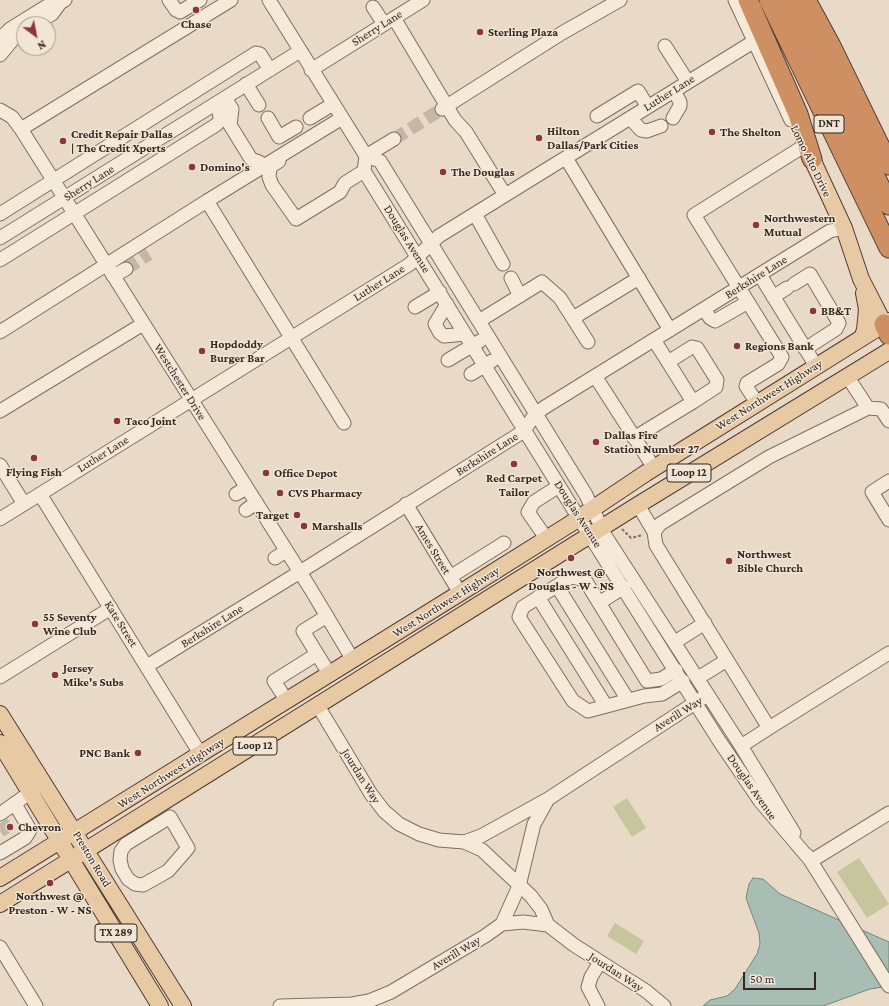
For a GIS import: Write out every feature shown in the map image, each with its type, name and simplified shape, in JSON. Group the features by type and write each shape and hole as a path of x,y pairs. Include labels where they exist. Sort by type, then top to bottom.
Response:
{"highway":[{"path":"748,0 798,114 808,152"},
{"name":"DNT","path":"769,0 889,248"},
{"name":"DNT","path":"789,0 889,205"},
{"path":"806,0 831,46 889,165"}],"main road":[{"name":"Lomo Alto Drive","path":"808,152 844,228 861,279 887,327"},
{"path":"861,279 867,309 865,330 862,338"},
{"name":"West Northwest Highway","path":"1,875 33,858 330,675 816,366 862,338 887,327"},
{"name":"West Northwest Highway","path":"0,904 596,531 889,351"},
{"path":"627,487 638,505"},
{"path":"273,734 283,716 351,673 353,660"},
{"name":"Preston Road","path":"0,714 87,850 183,1006"},
{"name":"Preston Road","path":"0,743 160,1006"}],"street":[{"path":"170,0 176,10 180,12 200,0"},
{"path":"21,129 231,0"},
{"name":"Douglas Avenue","path":"269,0 311,70 366,156 380,161 479,321 586,495 586,513"},
{"name":"Sherry Lane","path":"311,70 423,0"},
{"path":"444,108 562,33 620,0"},
{"name":"Lomo Alto Drive","path":"735,0 753,42 808,152"},
{"path":"49,16 63,2"},
{"path":"0,39 10,29 47,6 63,2"},
{"path":"373,7 389,21 444,108 466,132 505,195"},
{"path":"0,55 16,37"},
{"name":"Luther Lane","path":"0,519 290,337 410,264 439,236 753,42"},
{"path":"665,46 688,82"},
{"name":"Sherry Lane","path":"0,238 300,51"},
{"path":"0,214 256,53 260,54 270,70"},
{"path":"218,77 224,98 232,109 230,125 251,159 259,162 290,218 296,219 301,217 340,192 345,183 364,171 366,156 394,139"},
{"path":"246,84 259,105"},
{"path":"607,132 595,113 637,88 648,107"},
{"path":"673,118 680,106 674,91"},
{"path":"0,260 188,143 220,121 224,98"},
{"path":"310,118 333,104"},
{"name":"Westchester Drive","path":"0,110 12,117 21,129 191,399 201,424 230,474 264,528 286,551 300,572 353,660"},
{"path":"268,118 279,137 296,127"},
{"path":"630,118 641,130 647,131 661,126"},
{"path":"0,332 207,201 266,174 343,120"},
{"path":"178,127 188,143"},
{"path":"108,146 119,164"},
{"path":"757,403 746,386 747,383 778,364 782,358 694,215 808,152"},
{"path":"566,158 670,330"},
{"name":"Douglas Avenue","path":"364,171 559,486 586,513 624,587 744,777 773,818 811,861"},
{"path":"207,201 344,423"},
{"path":"475,214 503,264"},
{"name":"Berkshire Lane","path":"147,666 524,431 535,414 595,376 830,231 844,228"},
{"path":"114,276 126,269"},
{"path":"775,299 810,274 839,323 836,329 805,349"},
{"path":"760,275 816,366"},
{"path":"511,278 520,296"},
{"path":"573,318 639,278"},
{"path":"479,321 542,282 560,298 588,342"},
{"path":"415,307 440,292"},
{"path":"704,309 710,318 715,321 748,302"},
{"path":"447,304 435,324 440,333 444,336 465,334"},
{"path":"0,411 144,324"},
{"path":"448,360 488,336"},
{"path":"654,340 693,402"},
{"path":"634,438 716,386 717,380 697,348 692,347 668,362"},
{"path":"471,374 500,356"},
{"path":"595,376 654,468"},
{"path":"847,376 868,408"},
{"path":"654,532 660,524 769,457 868,408 881,409 889,421"},
{"path":"0,465 24,504"},
{"path":"889,481 872,492 889,520"},
{"path":"546,538 528,512 534,502 559,486"},
{"name":"Kate Street","path":"40,494 59,515 98,577 109,599 139,644 147,666 201,755"},
{"name":"Ames Street","path":"406,504 460,593"},
{"path":"638,505 654,532 656,545 769,728"},
{"name":"Douglas Avenue","path":"596,531 675,642 756,769 889,986"},
{"path":"450,577 503,541 514,559"},
{"path":"275,558 286,551"},
{"path":"676,670 661,680 648,681 585,580 571,577 523,606 519,617 573,701 588,711 628,700 662,694 683,681"},
{"path":"557,586 628,700"},
{"path":"599,603 624,587"},
{"path":"538,597 606,706"},
{"path":"0,677 109,599"},
{"path":"327,616 303,631 330,675"},
{"path":"675,642 705,623"},
{"path":"741,746 889,653"},
{"path":"287,701 274,681 317,654"},
{"path":"698,678 727,660"},
{"name":"Averill Way","path":"464,842 481,836 548,798 708,695"},
{"name":"Jourdan Way","path":"318,706 371,794 384,811 399,824 419,834 439,840 464,842 482,850 534,900 548,925 600,962 646,991 664,1006"},
{"path":"744,777 756,769"},
{"path":"1,818 15,804 44,783"},
{"name":"Averill Way","path":"280,1006 352,1004 369,1001 391,992 485,936 502,924 519,886 534,824 548,798"},
{"path":"1,850 17,840 26,838 30,830 15,804"},
{"path":"150,811 153,828"},
{"path":"811,861 889,813"},
{"path":"170,817 188,848 168,871 143,885 135,884 128,879 122,869 120,860 121,851 126,844 170,817"},
{"path":"111,835 126,844"},
{"path":"17,840 33,858"},
{"name":"Jourdan Way","path":"502,924 523,922 548,925"},
{"path":"0,946 36,1006"},
{"path":"598,1006 588,987 591,977 600,962"}],"path":[{"path":"620,526 630,538 654,532"}],"green space":[{"path":"627,798 646,828 632,837 613,807"},
{"path":"859,858 889,904 867,918 837,872"},
{"path":"615,923 644,941 636,954 607,936"}],"shaded area":[{"path":"753,878 763,879 780,894 889,942 889,986 870,989 823,1006 703,1006 710,1000 727,996 735,989 757,954 760,944 759,933 746,898 749,884"}],"tunnel":[{"path":"394,139 442,109"},
{"path":"126,269 149,254"},
{"path":"2,822 12,837"}],"place":[{"name":"Chase","path":"196,10"},
{"name":"Sterling Plaza","path":"480,32"},
{"name":"The Shelton","path":"712,132"},
{"name":"Hilton Dallas/Park Cities","path":"539,138"},
{"name":"Credit Repair Dallas | The Credit Xperts","path":"63,141"},
{"name":"Domino's","path":"192,167"},
{"name":"The Douglas","path":"443,172"},
{"name":"Northwestern Mutual","path":"756,225"},
{"name":"BB&T","path":"813,311"},
{"name":"Regions Bank","path":"737,346"},
{"name":"Hopdoddy Burger Bar","path":"202,351"},
{"name":"Taco Joint","path":"117,421"},
{"name":"Dallas Fire Station Number 27","path":"596,442"},
{"name":"Flying Fish","path":"34,458"},
{"name":"Red Carpet Tailor","path":"514,464"},
{"name":"Office Depot","path":"266,473"},
{"name":"CVS Pharmacy","path":"280,493"},
{"name":"Target","path":"297,515"},
{"name":"Marshalls","path":"304,526"},
{"name":"Northwest @ Douglas - W - NS","path":"571,558"},
{"name":"Northwest Bible Church","path":"729,561"},
{"name":"55 Seventy Wine Club","path":"35,624"},
{"name":"Jersey Mike's Subs","path":"55,675"},
{"name":"PNC Bank","path":"138,753"},
{"name":"Chevron","path":"10,827"},
{"name":"Northwest @ Preston - W - NS","path":"50,883"}]}
